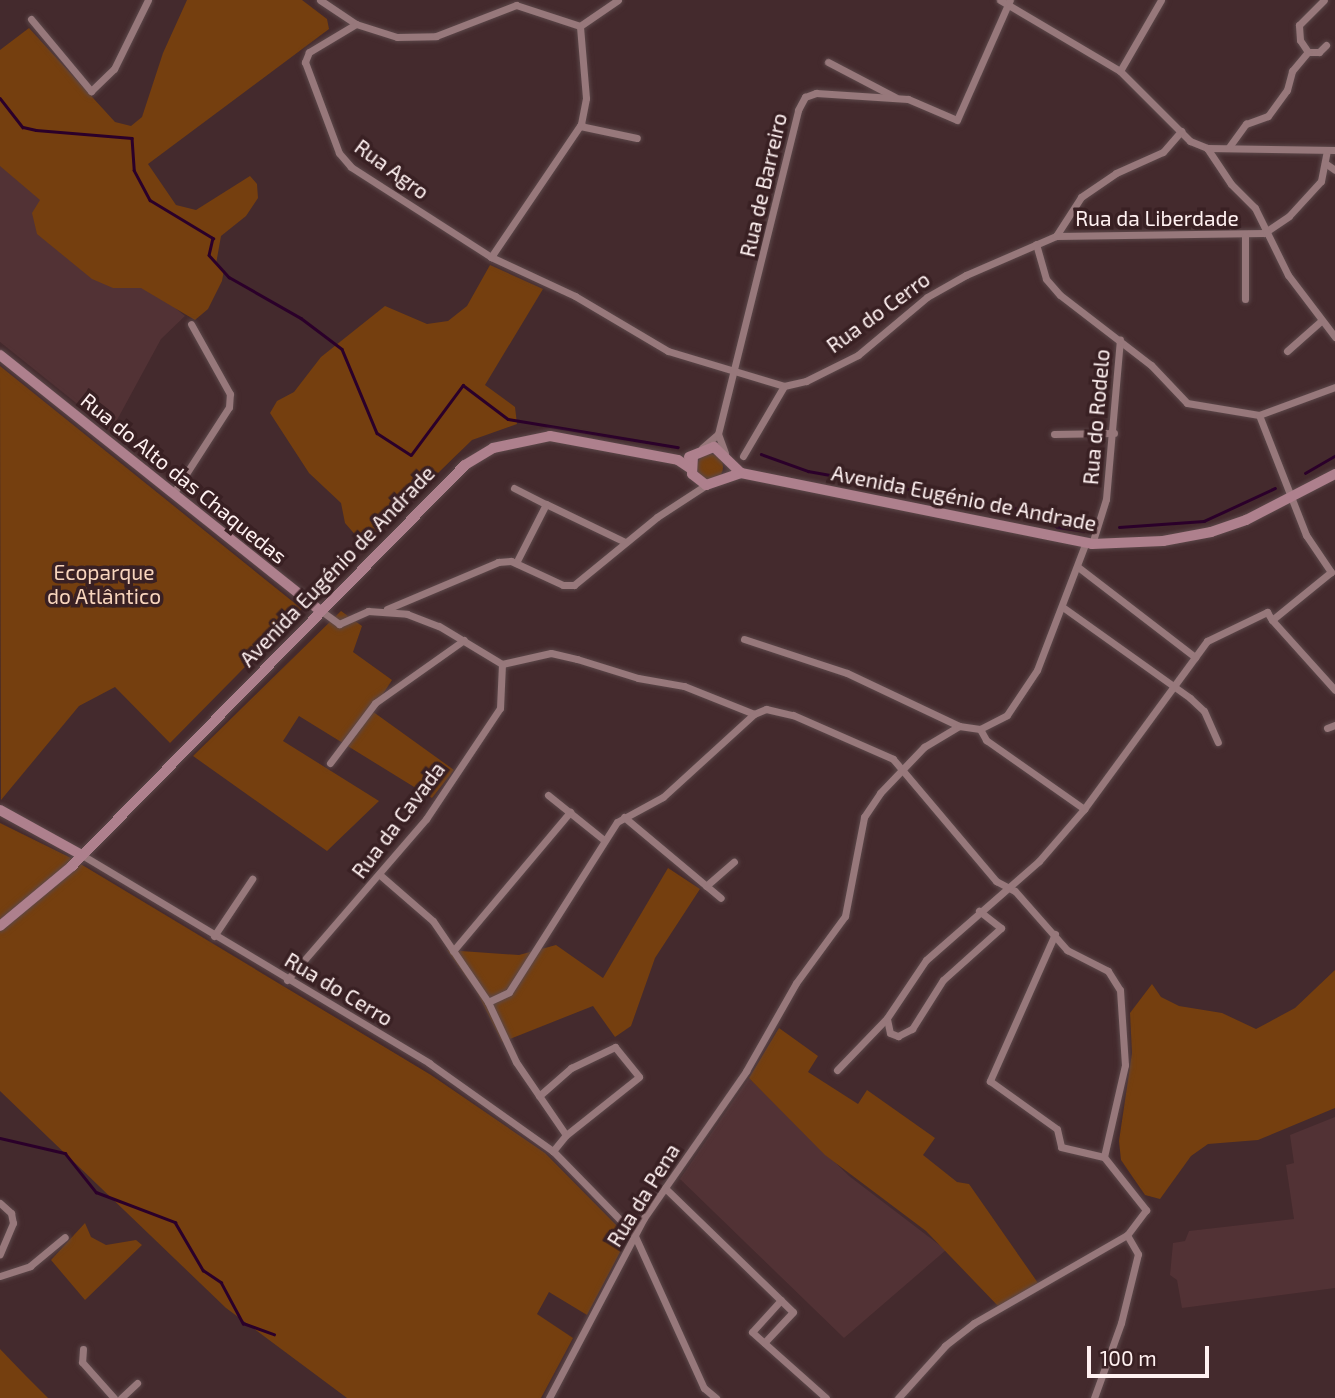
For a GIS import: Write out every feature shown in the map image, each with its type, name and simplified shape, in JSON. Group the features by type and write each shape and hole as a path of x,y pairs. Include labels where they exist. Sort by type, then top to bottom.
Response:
{"main road":[{"name":"Rua do Alto das Chaquedas","path":"0,355 320,610"},
{"name":"Avenida Eugénio de Andrade","path":"0,926 82,855 438,489 492,448 520,439 563,437 678,460 690,468"},
{"path":"702,448 714,447 741,472"},
{"name":"Avenida Eugénio de Andrade","path":"678,460 693,456 702,448"},
{"path":"693,456 690,468 695,479 706,485"},
{"path":"726,456 727,476"},
{"name":"Avenida Eugénio de Andrade","path":"706,485 718,484 727,476 741,472 1089,544 1163,541 1211,531 1293,497 1335,474"},
{"name":"Rua do Cerro","path":"0,810 82,855"}],"street":[{"path":"31,19 91,91 114,69 148,0"},
{"path":"320,0 356,24 397,37 436,36 516,5 580,26"},
{"path":"580,26 618,0"},
{"path":"1120,71 1161,0"},
{"path":"1308,52 1300,40 1299,25 1324,0"},
{"path":"1006,2 1120,71 1181,131 1208,148 1231,184 1255,208 1264,233 1321,321 1335,337"},
{"name":"Rua de Barreiro","path":"718,434 801,104 817,93 897,98 957,120 1006,2"},
{"name":"Rua Agro","path":"356,24 309,52 305,62 338,153 351,167 491,257"},
{"path":"580,26 586,98 580,126 491,257 575,296 668,351 732,373 784,386 743,456"},
{"path":"1308,52 1318,52 1326,45"},
{"path":"1229,147 1246,124 1268,116 1308,52"},
{"path":"828,62 897,98"},
{"path":"580,126 637,138"},
{"path":"1056,236 1081,197 1116,173 1163,152 1181,131"},
{"path":"1208,148 1331,150 1325,163 1335,170"},
{"name":"Rua da Liberdade","path":"1056,236 1245,236 1264,233 1289,216 1321,181 1325,163"},
{"name":"Rua do Cerro","path":"784,386 858,355 927,297 1056,236"},
{"path":"1245,236 1245,299"},
{"name":"Rua do Rodelo","path":"980,729 995,724 1018,700 1064,608 1106,499 1114,433 1121,340 1060,295 1046,279 1036,244"},
{"path":"1287,351 1321,321"},
{"path":"173,494 229,407 230,394 191,324"},
{"path":"1121,340 1187,403 1259,415 1335,387"},
{"path":"1259,415 1306,535 1333,574 1272,620"},
{"path":"1055,434 1114,433"},
{"path":"702,448 718,434 726,456"},
{"path":"692,496 695,479"},
{"path":"387,610 498,562 516,563 563,585 574,585 625,542 706,485"},
{"path":"514,488 625,542"},
{"path":"516,563 546,504"},
{"path":"1078,567 1195,657"},
{"path":"1064,608 1174,685 1204,711 1218,742"},
{"name":"Rua do Alto das Chaquedas","path":"320,610 339,624 368,611 387,610"},
{"path":"387,610 439,626 502,664 551,653 638,678 684,686 754,714"},
{"path":"837,1070 887,1018 926,960 1039,861 1084,809 1195,657 1221,631 1268,612 1272,620 1335,690"},
{"path":"744,639 847,673 959,726 980,729 986,740 1084,809"},
{"path":"330,763 375,703 464,640"},
{"name":"Rua da Cavada","path":"286,981 426,819 499,708 502,664"},
{"path":"488,1002 509,992 604,840 624,817 663,797 754,714 766,709 793,715 893,760 984,869 1008,887 1055,934 1067,950 1108,971 1120,990 1125,1011 1122,1095 1104,1157"},
{"path":"903,769 924,747 959,726"},
{"name":"Rua da Pena","path":"549,1398 634,1234 778,1017 796,983 845,916 853,895 857,840 864,817 903,769"},
{"path":"548,795 604,840"},
{"path":"453,951 570,812"},
{"path":"624,817 721,898"},
{"name":"Rua do Cerro","path":"82,855 286,981 429,1063 553,1151 634,1234 704,1388 716,1398"},
{"path":"706,886 734,862"},
{"path":"380,875 433,921 488,1002 516,1062 566,1135"},
{"path":"214,936 252,879"},
{"path":"887,1018 890,1033 898,1036 912,1029 943,980 1001,928 979,911"},
{"path":"898,1398 945,1346 974,1323 1128,1236 1146,1210 1104,1157 1061,1147 1057,1129 990,1081 1055,934"},
{"path":"539,1096 571,1068 615,1047 639,1077 566,1135 553,1151"},
{"path":"664,1188 793,1312 764,1343"},
{"path":"0,1203 11,1213 13,1223 0,1254"},
{"path":"1094,1398 1121,1323 1138,1254 1128,1236"},
{"path":"0,1276 30,1266 65,1237"},
{"path":"781,1300 752,1332 826,1398"},
{"path":"83,1349 82,1362 114,1398"},
{"path":"121,1398 137,1383"}],"shaded area":[{"path":"0,164 185,316 161,339 111,431 0,342"},
{"path":"749,1078 849,1176 946,1250 844,1338 680,1179"},
{"path":"1335,1117 1335,1288 1182,1308 1177,1280 1170,1275 1173,1243 1185,1241 1189,1231 1294,1219 1286,1165 1294,1163 1290,1135"}],"green space":[{"path":"187,0 302,0 327,19 329,29 148,164 176,205 196,210 250,176 257,184 258,198 246,216 221,236 216,264 224,270 222,281 208,309 195,320 141,288 113,288 92,279 37,234 32,213 40,200 0,166 0,50 29,28 115,122 131,126 142,117 163,53"},
{"path":"490,265 543,289 485,385 515,407 517,424 472,440 368,541 358,538 345,523 341,503 309,473 270,413 277,401 294,392 321,357 385,306 427,324 448,321 467,306"},
{"name":"Ecoparque do Atlântico","path":"0,366 302,609 170,743 115,687 79,706 1,800"},
{"path":"710,454 719,458 723,467 719,476 710,480 701,476 697,467 701,458"},
{"path":"341,611 362,626 353,652 392,680 372,711 454,770 432,798 299,716 283,741 379,801 327,851 193,756"},
{"path":"0,823 69,857 431,1075 545,1153 628,1237 587,1315 549,1292 537,1314 573,1338 541,1398 347,1398 226,1308 0,1091"},
{"path":"668,868 700,889 655,958 631,1026 615,1037 593,1006 502,1042 477,992 447,950 519,955 556,945 603,978"},
{"path":"1335,970 1335,1108 1258,1140 1208,1144 1191,1156 1160,1199 1145,1195 1121,1160 1119,1141 1132,1053 1130,1013 1152,984 1161,997 1179,1006 1222,1013 1256,1029 1295,1008"},
{"path":"779,1028 818,1056 808,1072 858,1104 867,1090 935,1138 923,1155 957,1182 969,1184 1038,1283 998,1306 926,1231 825,1155 749,1078"},
{"path":"85,1223 91,1237 106,1245 136,1240 142,1245 85,1300 51,1260"},
{"path":"0,1349 26,1376 48,1398 0,1398"}],"waterway":[{"path":"0,98 23,127 132,138 134,170 150,200 213,238 209,255 229,277 301,318 342,349 377,433 411,455 463,385 508,419 678,447"},
{"path":"761,454 808,471 1035,512 1057,527 1084,531"},
{"path":"1305,473 1335,456"},
{"path":"1119,527 1204,521 1275,488"},
{"path":"0,1138 65,1153 96,1192 175,1222 203,1270 221,1282 243,1323 274,1334"}]}
